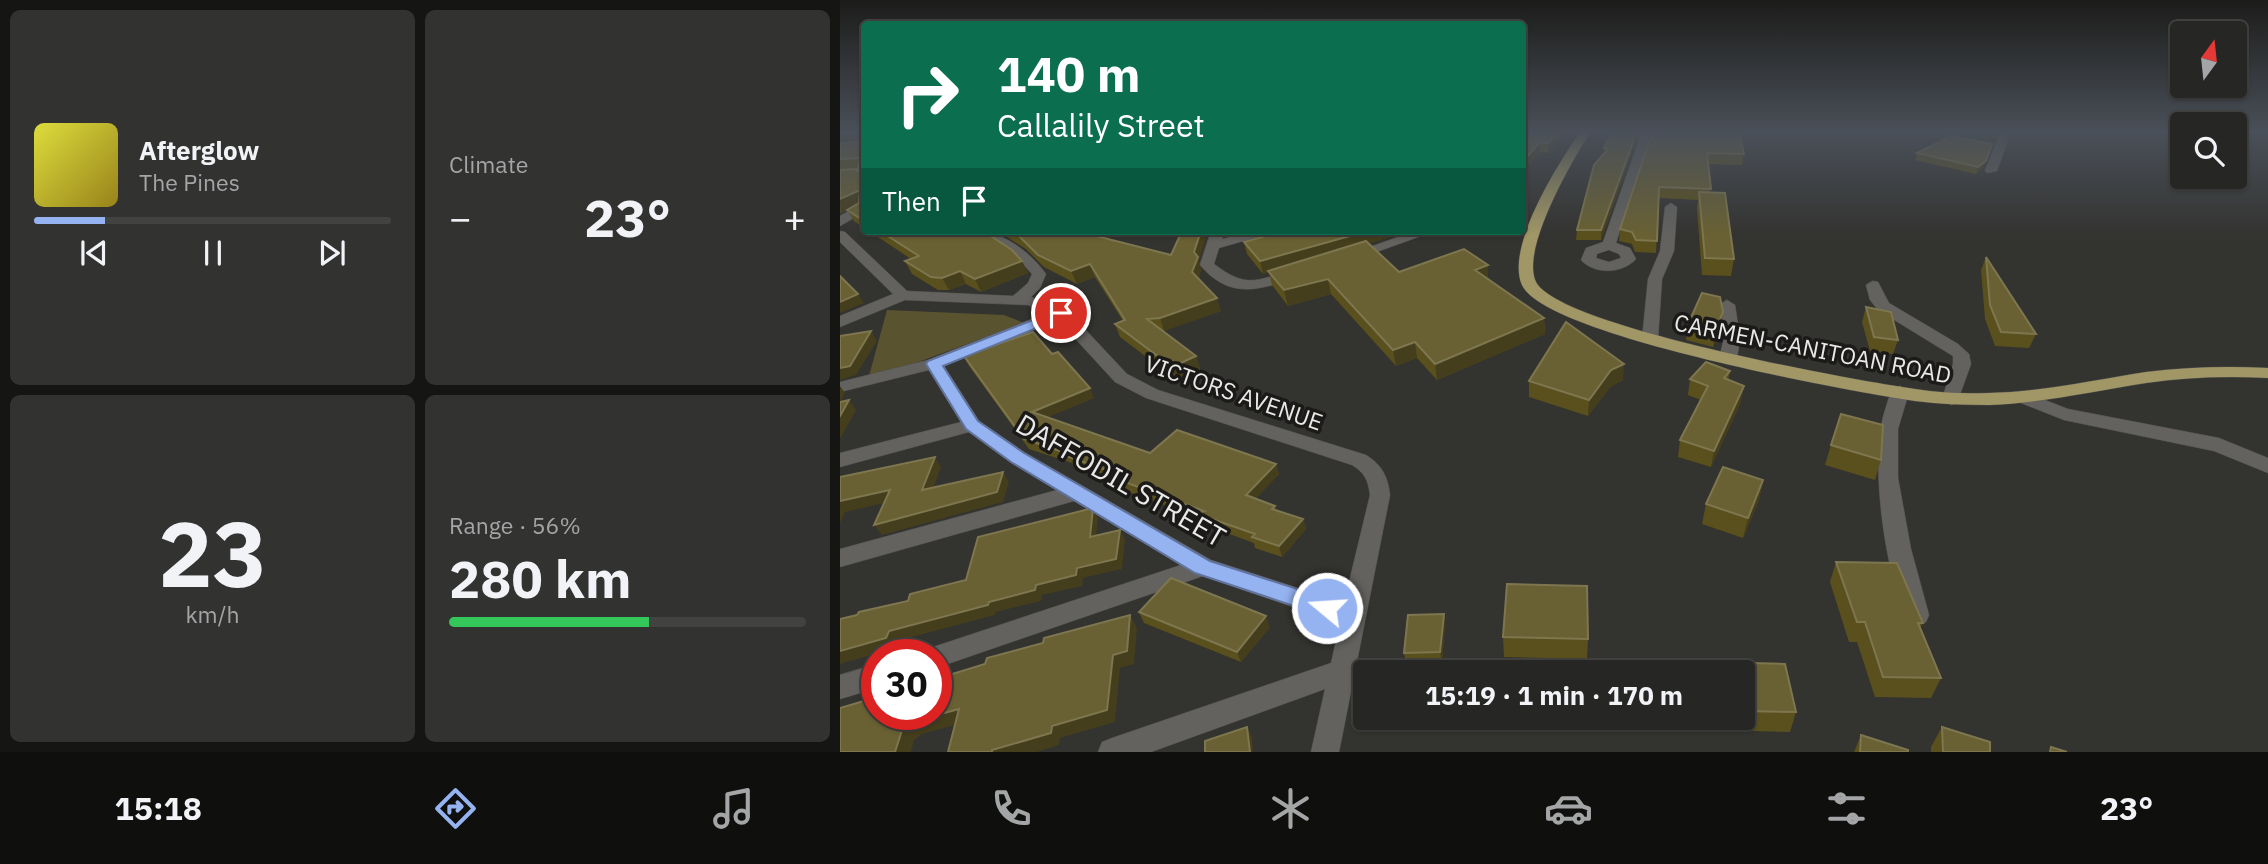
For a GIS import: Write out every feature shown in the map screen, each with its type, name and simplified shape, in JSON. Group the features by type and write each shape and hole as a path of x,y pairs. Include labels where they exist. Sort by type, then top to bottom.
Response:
{"main road":[{"name":"CARMEN-CANITOAN ROAD","path":"1564,166 1525,257 1529,285 1563,309 1650,339 1728,359 1900,392 1951,399 2022,397 2158,374 2229,370 2268,373"}],"street":[{"path":"1609,244 1634,166"},
{"path":"1991,171 1993,166"},
{"path":"1650,339 1654,279 1667,251 1671,207"},
{"path":"840,222 861,209"},
{"path":"988,235 1024,257 1038,274 1035,285 1015,302"},
{"path":"1240,235 1216,238 1208,265 1230,285 1242,288 1310,269"},
{"path":"1335,261 1416,235"},
{"path":"840,236 903,295 840,322"},
{"path":"1874,285 1878,301 1889,311 1947,341 1961,354 1962,364 1951,399"},
{"name":"VICTORS AVENUE","path":"903,295 1040,303 1061,313 1121,378 1152,394 1359,460 1371,467 1378,477 1380,495 1351,616 1344,670 1325,752"},
{"path":"1727,305 1732,338 1728,359"},
{"path":"840,387 934,364 1061,313"},
{"name":"DAFFODIL STREET","path":"934,364 972,425 1017,457 1203,567 1351,616"},
{"path":"1900,392 1888,433 1890,474 1903,565 1920,625"},
{"path":"2022,397 2064,414 2218,445 2268,466"},
{"path":"840,460 972,425"},
{"path":"840,558 1078,492"},
{"path":"952,652 1203,567"},
{"path":"1112,752 1344,670"},
{"path":"840,687 861,681"}],"shaded area":[{"path":"887,310 1004,315 1024,323 910,365 869,376"}],"building":[{"path":"861,166 857,171 861,171 861,219 847,210 859,203 860,190 840,199 840,170 858,169"},
{"path":"1594,166 1624,166 1601,230 1577,230"},
{"path":"1641,166 1708,166 1711,189 1659,187 1657,241 1636,240 1632,232 1620,229"},
{"path":"1699,192 1725,193 1734,259 1705,258"},
{"path":"886,235 989,235 1012,250 1022,261 975,279 960,271 942,278 931,277 905,261 919,256"},
{"path":"1017,235 1104,235 1100,237 1171,255 1180,235 1200,235 1194,252 1198,257 1192,272 1217,298 1160,318 1147,319 1196,356 1172,367 1115,324 1125,320 1090,264 1071,271 1038,255"},
{"path":"1269,235 1354,235 1260,261 1244,242"},
{"path":"1366,241 1399,272 1464,249 1488,265 1475,270 1544,318 1435,364 1415,342 1393,350 1328,279 1284,290 1268,271"},
{"path":"1986,257 2036,334 2001,332 1990,305"},
{"path":"840,276 858,294 840,302"},
{"path":"1702,293 1720,297 1723,312 1716,329 1689,322"},
{"path":"1866,307 1891,312 1898,340 1874,337"},
{"path":"1566,322 1624,364 1611,370 1589,400 1529,381"},
{"path":"871,331 850,366 840,368 840,336"},
{"path":"1033,332 1052,354 1058,352 1090,388 1032,412 1150,453 1177,430 1276,464 1246,495 1275,506 1272,509 1303,519 1279,546 1252,537 1255,534 1195,513 1204,511 1119,480 1124,476 1024,439 964,356"},
{"path":"1706,362 1730,371 1724,378 1744,386 1714,451 1680,440 1708,386 1690,379"},
{"path":"849,400 840,416 840,402"},
{"path":"1841,414 1883,425 1881,460 1831,445"},
{"path":"935,457 922,490 1003,472 997,492 874,525 890,490 840,501 840,477"},
{"path":"1723,467 1763,480 1748,518 1706,504"},
{"path":"1093,508 1090,537 1120,530 1116,559 1077,568 1076,575 1036,585 1035,590 989,602 988,605 889,631 886,638 861,639 861,645 840,651 840,619 908,601 910,594 966,580 978,537"},
{"path":"1836,562 1897,563 1923,623 1918,623 1941,678 1883,677 1865,622 1857,622"},
{"path":"1171,578 1266,616 1237,652 1139,612"},
{"path":"1507,584 1587,586 1588,639 1503,637"},
{"path":"1444,614 1440,652 1404,653 1408,615"},
{"path":"1130,615 1127,651 1113,655 1107,710 1052,726 1051,733 992,752 948,752 959,709 952,711 952,674 985,664 987,658 1043,643 1044,638"},
{"path":"1755,663 1785,664 1796,712 1755,711"},
{"path":"861,702 861,730 902,730 895,752 840,752 840,708"},
{"path":"1247,727 1250,752 1205,752 1205,741"},
{"path":"1942,727 1990,742 1990,752 1943,752"},
{"path":"1861,735 1908,750 1908,752 1860,752"},
{"path":"2051,747 2067,752 2050,752"}],"route":[{"path":"1061,313 934,364 972,425 1017,457 1203,567 1327,608"}]}
